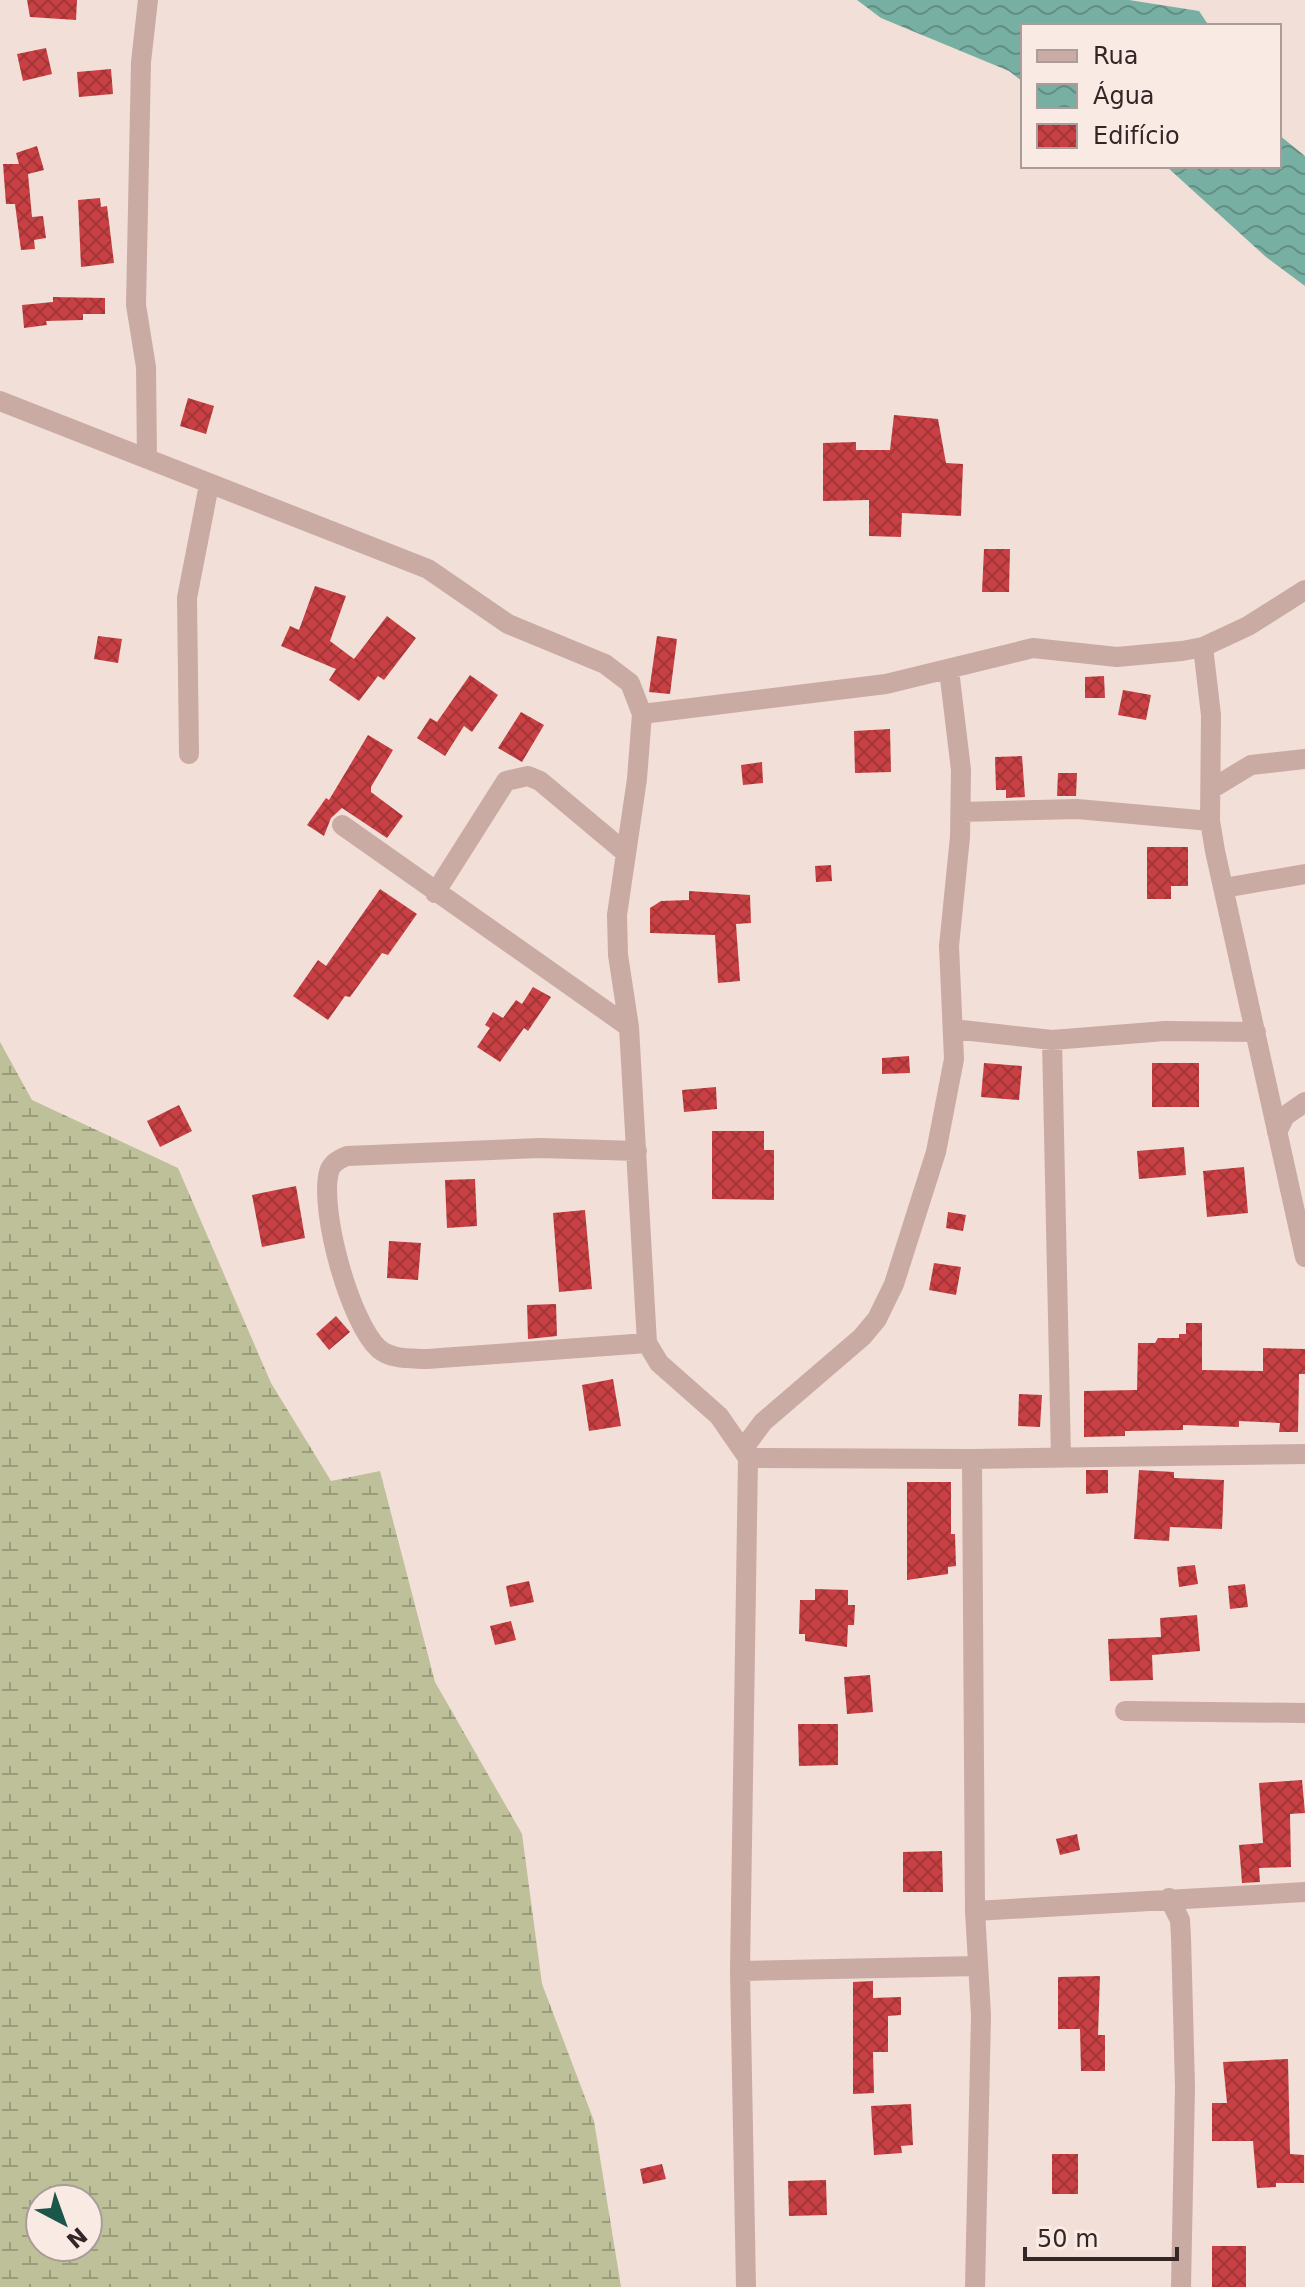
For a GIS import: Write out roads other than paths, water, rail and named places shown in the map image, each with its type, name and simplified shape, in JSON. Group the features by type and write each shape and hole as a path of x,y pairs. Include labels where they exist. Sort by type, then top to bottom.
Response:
{"street":[{"path":"147,459 146,367 136,305 141,62 148,0"},
{"path":"0,401 428,569 508,624 621,673 635,692 642,714 617,915 618,955 629,1027 647,1343 659,1363 719,1416 745,1453"},
{"path":"189,754 187,598 209,485"},
{"path":"642,714 886,684 1033,648 1117,657 1151,656 1203,647 1248,626 1305,590"},
{"path":"1203,647 1211,715 1213,788 1210,821 1305,1257"},
{"path":"746,2287 740,1971 745,1453 763,1422 862,1337 877,1319 894,1284 936,1152 954,1059 949,946 961,812 961,770 949,670"},
{"path":"1213,788 1251,765 1305,759"},
{"path":"435,893 506,781 517,777 540,781 626,853"},
{"path":"961,812 1077,809 1210,821"},
{"path":"342,825 629,1027"},
{"path":"1224,888 1305,874"},
{"path":"953,1029 1052,1040 1165,1031 1256,1032"},
{"path":"1052,1040 1061,1457"},
{"path":"1277,1132 1285,1116 1305,1102"},
{"path":"637,1151 540,1148 347,1156 337,1160 329,1171 329,1203 334,1255 352,1301 377,1348 392,1356 427,1359 647,1343"},
{"path":"745,1453 972,1459 1305,1454"},
{"path":"972,1459 975,1911 981,2015 975,2287"},
{"path":"1125,1711 1305,1713"},
{"path":"975,1911 1305,1892"},
{"path":"1169,1898 1180,1920 1181,1937 1185,2087 1181,2287"},
{"path":"740,1971 978,1966"}],"water":[{"path":"857,0 1129,0 1199,11 1208,24 1021,24 1021,80 1009,71 881,18"},
{"path":"1281,137 1305,156 1305,286 1266,257 1168,168 1281,168"}]}
